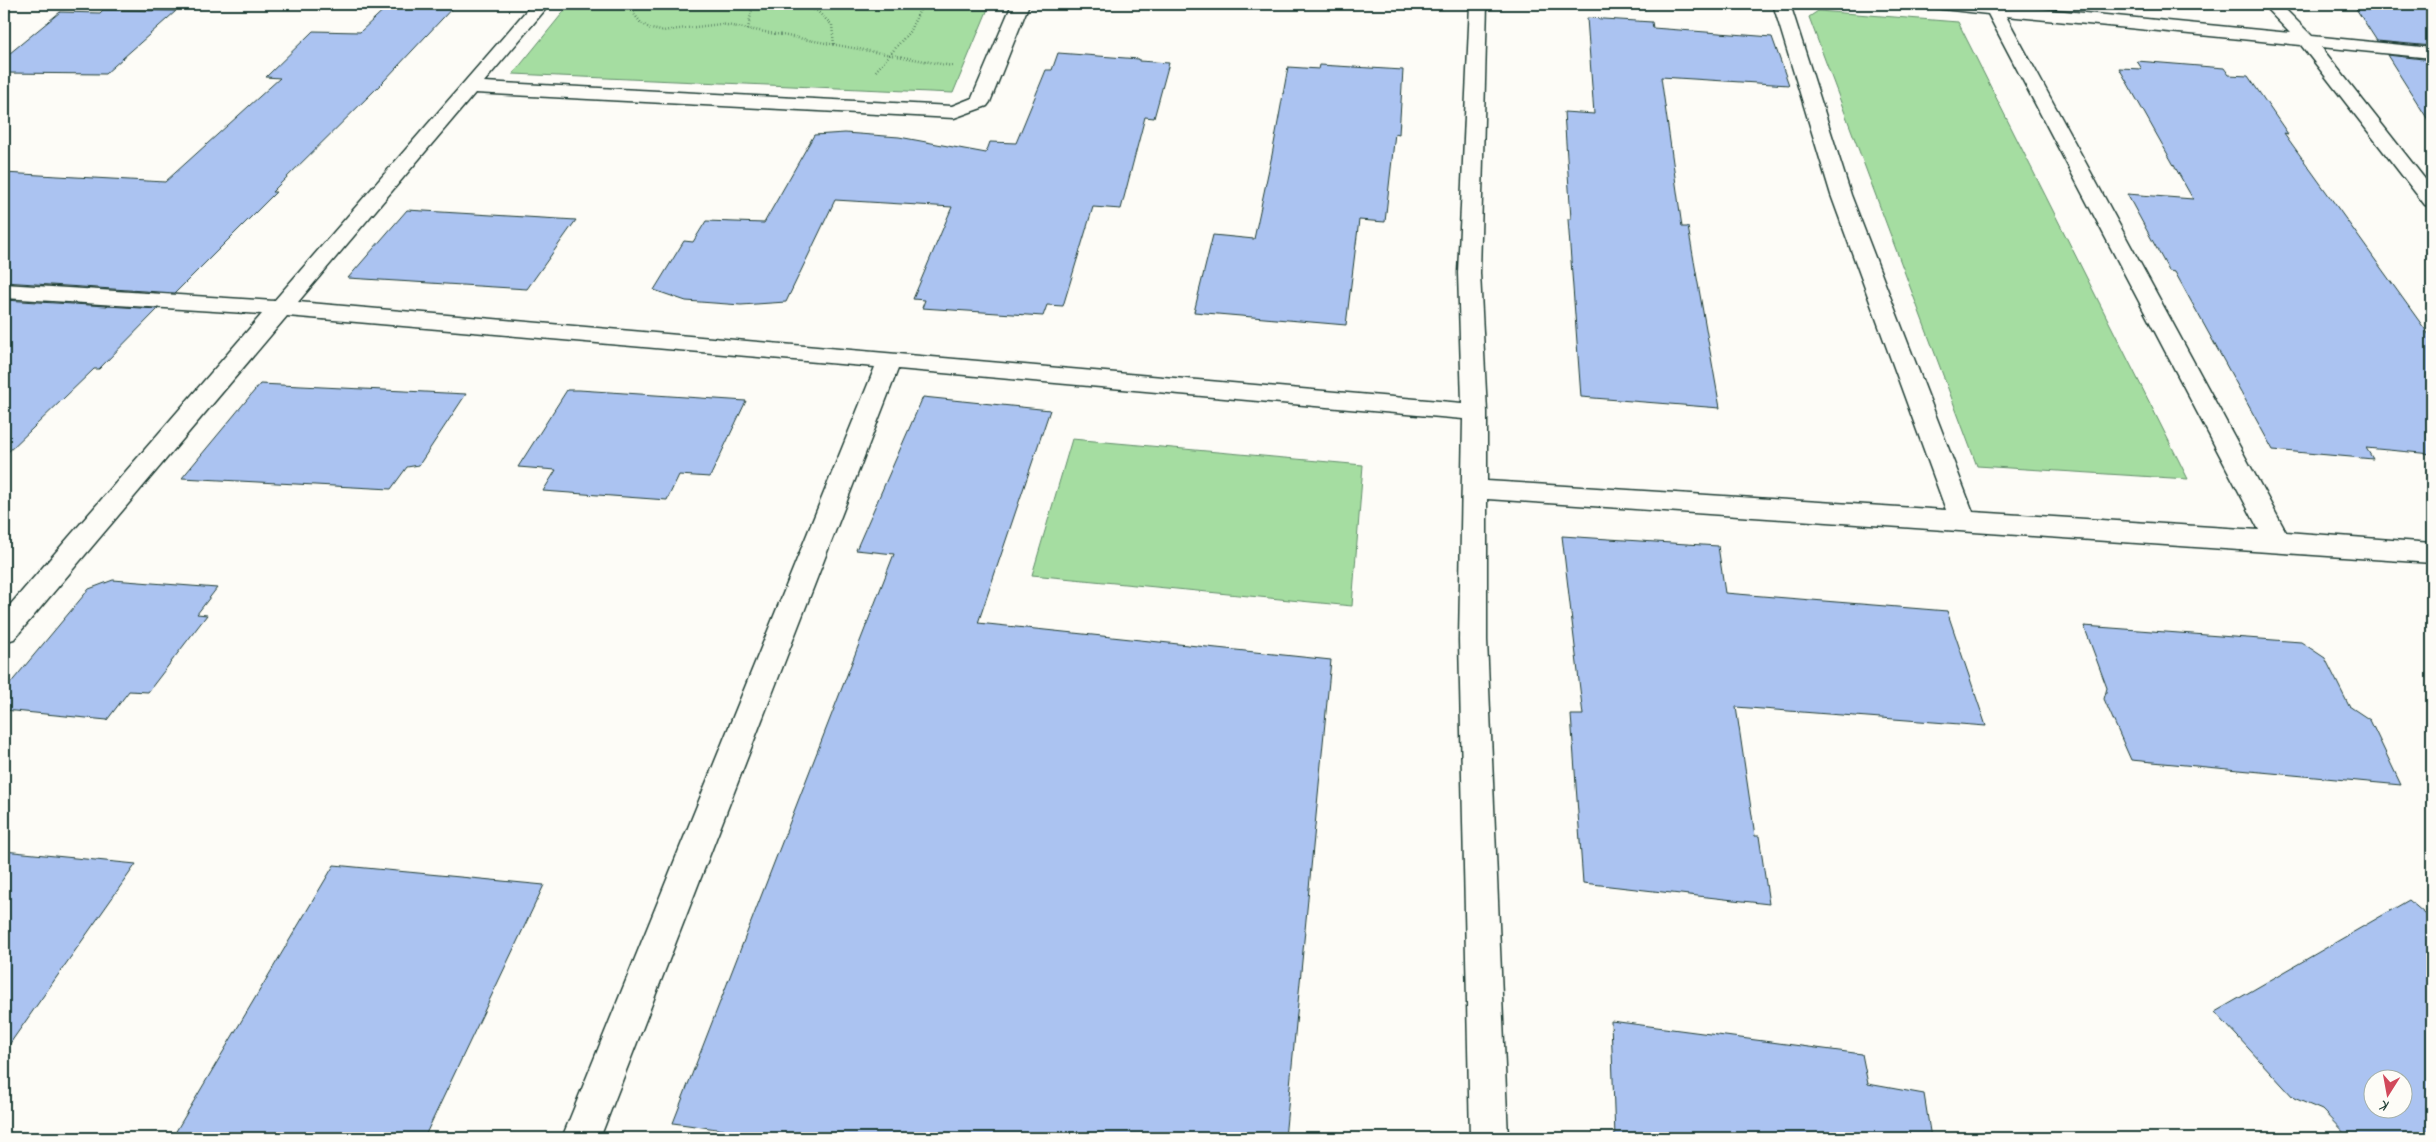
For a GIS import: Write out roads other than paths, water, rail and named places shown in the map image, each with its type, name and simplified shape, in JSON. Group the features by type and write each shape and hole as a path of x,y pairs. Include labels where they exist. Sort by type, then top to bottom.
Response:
{"street":[{"path":"4,631 541,4"},
{"path":"469,87 954,112 980,102 1020,4"},
{"path":"1479,4 1469,273 1475,412 1473,640 1489,1138"},
{"path":"1782,4 1841,195 1963,520"},
{"path":"1942,4 2432,53"},
{"path":"2271,4 2305,39 2432,201"},
{"path":"1994,9 2278,541"},
{"path":"4,291 280,308 1475,412"},
{"path":"581,1138 889,361"},
{"path":"1474,489 2278,541 2432,553"}]}
